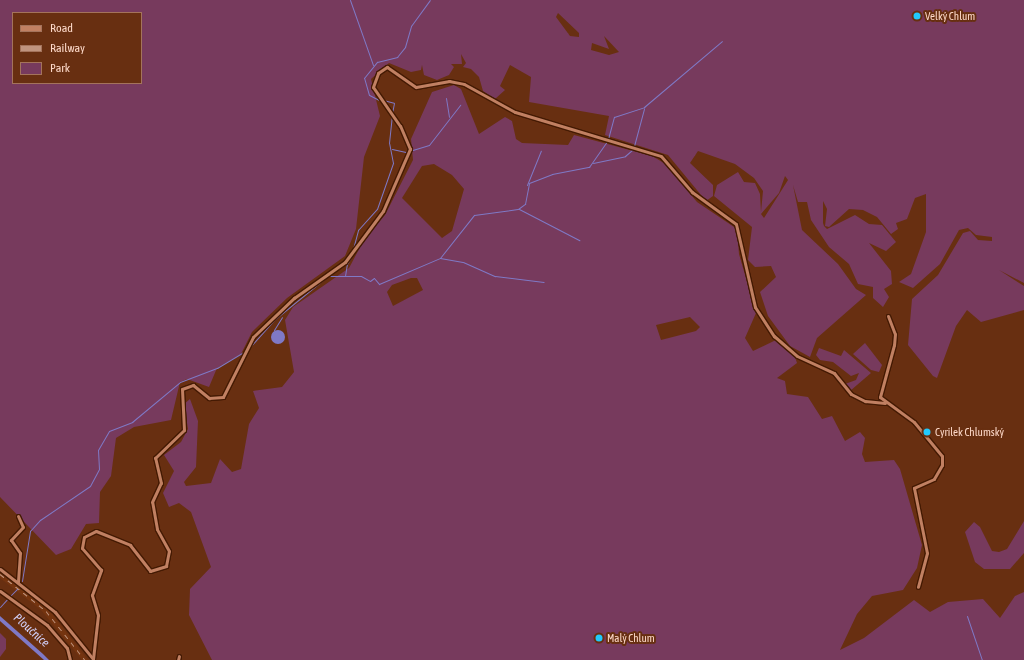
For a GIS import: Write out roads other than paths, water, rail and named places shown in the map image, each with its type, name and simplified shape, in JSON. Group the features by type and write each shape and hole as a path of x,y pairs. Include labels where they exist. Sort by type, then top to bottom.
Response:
{"street":[{"path":"94,659 98,615 92,595 101,570 82,548 84,537 96,531 130,545 150,571 166,566 169,551 157,529 152,502 161,482 155,458 184,430 182,389 193,385 209,398 223,397 253,337 294,298 345,262 383,211 410,149 400,126 373,87 378,73 387,67 416,87 449,81 464,84 516,112 661,156 697,197 736,224 755,307 774,336 797,356 834,373 851,394 876,403 885,403"},
{"path":"876,403 880,397 894,344 894,334 888,316"},
{"path":"880,397 885,403 914,422 942,456 942,465 934,479 914,488 927,553 918,587"},
{"path":"18,516 23,527 10,540 20,553 18,582"},
{"path":"0,569 56,612 94,659"},
{"path":"0,591 47,625 67,648 70,660"}],"waterway":[{"path":"350,0 373,65"},
{"path":"379,100 369,95 364,78 377,62 397,57 405,47 411,26 430,0"},
{"path":"608,139 614,117 644,107 722,41"},
{"path":"446,98 449,117"},
{"path":"383,100 394,103 392,113"},
{"path":"392,149 406,152 429,145 460,105"},
{"path":"634,146 644,108"},
{"path":"353,249 358,230 377,209 393,163 389,143 392,116"},
{"path":"345,276 361,276 370,281 374,278 379,284 440,258 474,215 518,209 525,204 529,183 552,174 589,167 607,141"},
{"path":"593,163 625,156 633,149"},
{"path":"527,185 541,151"},
{"path":"519,209 579,240"},
{"path":"249,348 275,319 328,276 345,276 347,264 353,254"},
{"path":"440,258 463,262 495,276 544,282"},
{"path":"274,330 282,317"},
{"path":"22,581 30,531 40,520 90,486 99,469 98,450 109,431 132,422 180,382 217,368 245,351"},
{"path":"10,596 17,589"},
{"path":"0,607 8,598"},
{"path":"967,616 982,660"}],"railway":[{"path":"0,574 46,611 85,660"}],"place":[{"name":"Velký Chlum","path":"917,16"},
{"name":"Cyrilek Chlumský","path":"927,432"},
{"name":"Malý Chlum","path":"599,638"}],"water label":[{"name":"Ploučnice","path":"31,631"}]}
